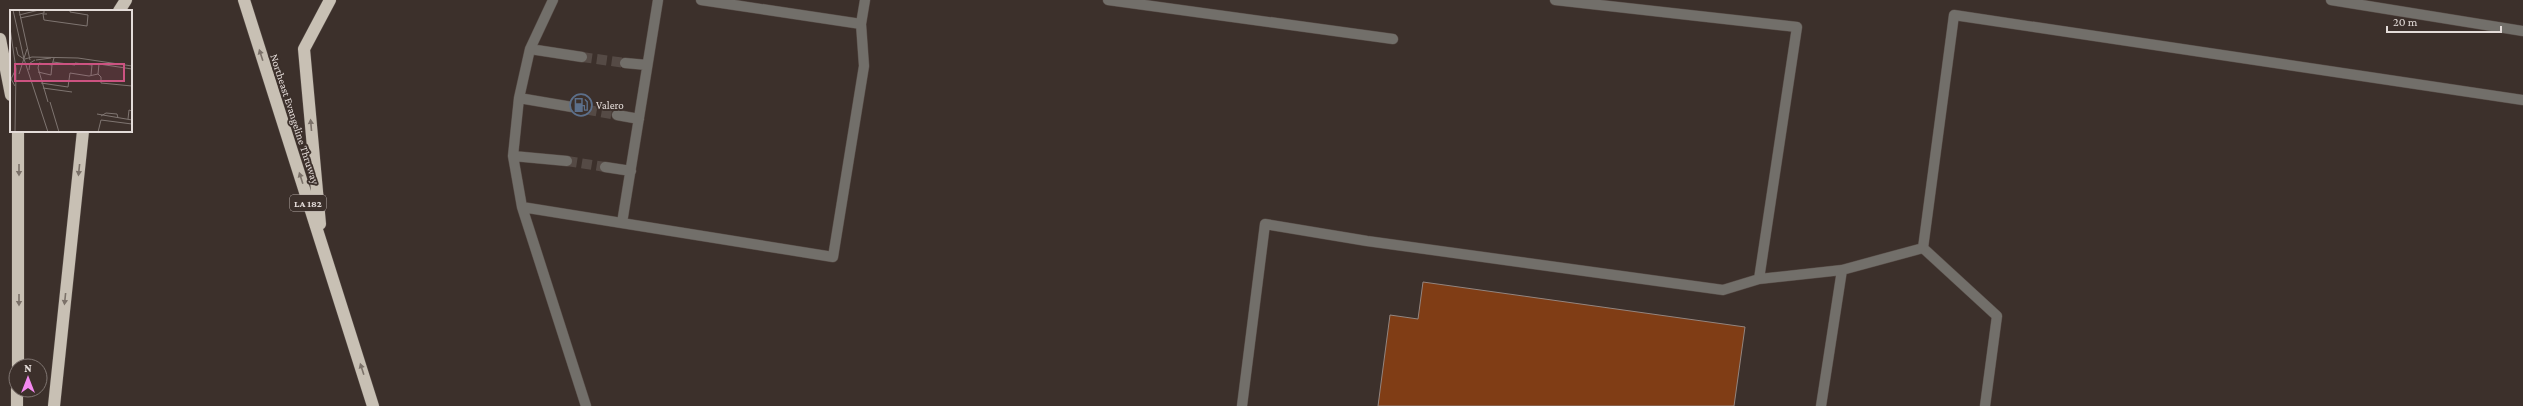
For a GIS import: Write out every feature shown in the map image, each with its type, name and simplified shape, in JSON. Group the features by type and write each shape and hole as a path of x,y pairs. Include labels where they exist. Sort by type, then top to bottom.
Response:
{"highway":[{"path":"120,10 126,0"},
{"name":"Northeast Evangeline Thruway","path":"244,0 374,406"},
{"path":"322,247 304,49 330,0"},
{"path":"0,39 10,90"},
{"path":"18,132 18,358"},
{"path":"54,406 82,132"}],"street":[{"path":"553,0 530,49 519,98 513,156 522,207 586,406"},
{"path":"622,223 658,0"},
{"path":"701,0 861,24"},
{"path":"522,207 833,257 864,66 861,24 865,0"},
{"path":"1108,0 1393,39"},
{"path":"1555,0 1797,27 1759,279"},
{"path":"2331,0 2523,31"},
{"path":"1923,248 1954,15 2523,100"},
{"path":"530,49 582,57"},
{"path":"625,63 647,65"},
{"path":"519,98 572,108"},
{"path":"617,115 639,120"},
{"path":"513,156 567,161"},
{"path":"605,167 630,171"},
{"path":"1242,406 1265,224 1367,241 1723,290 1759,279 1842,270 1923,248"},
{"path":"1923,248 1997,316 1985,406"},
{"path":"1821,406 1842,270"}],"building":[{"path":"1423,282 1745,327 1734,406 1378,406 1390,315 1418,319"}],"tunnel":[{"path":"582,57 625,63"},
{"path":"572,107 617,115"},
{"path":"567,161 605,167"}],"place":[{"name":"Valero","path":"581,105"}]}
